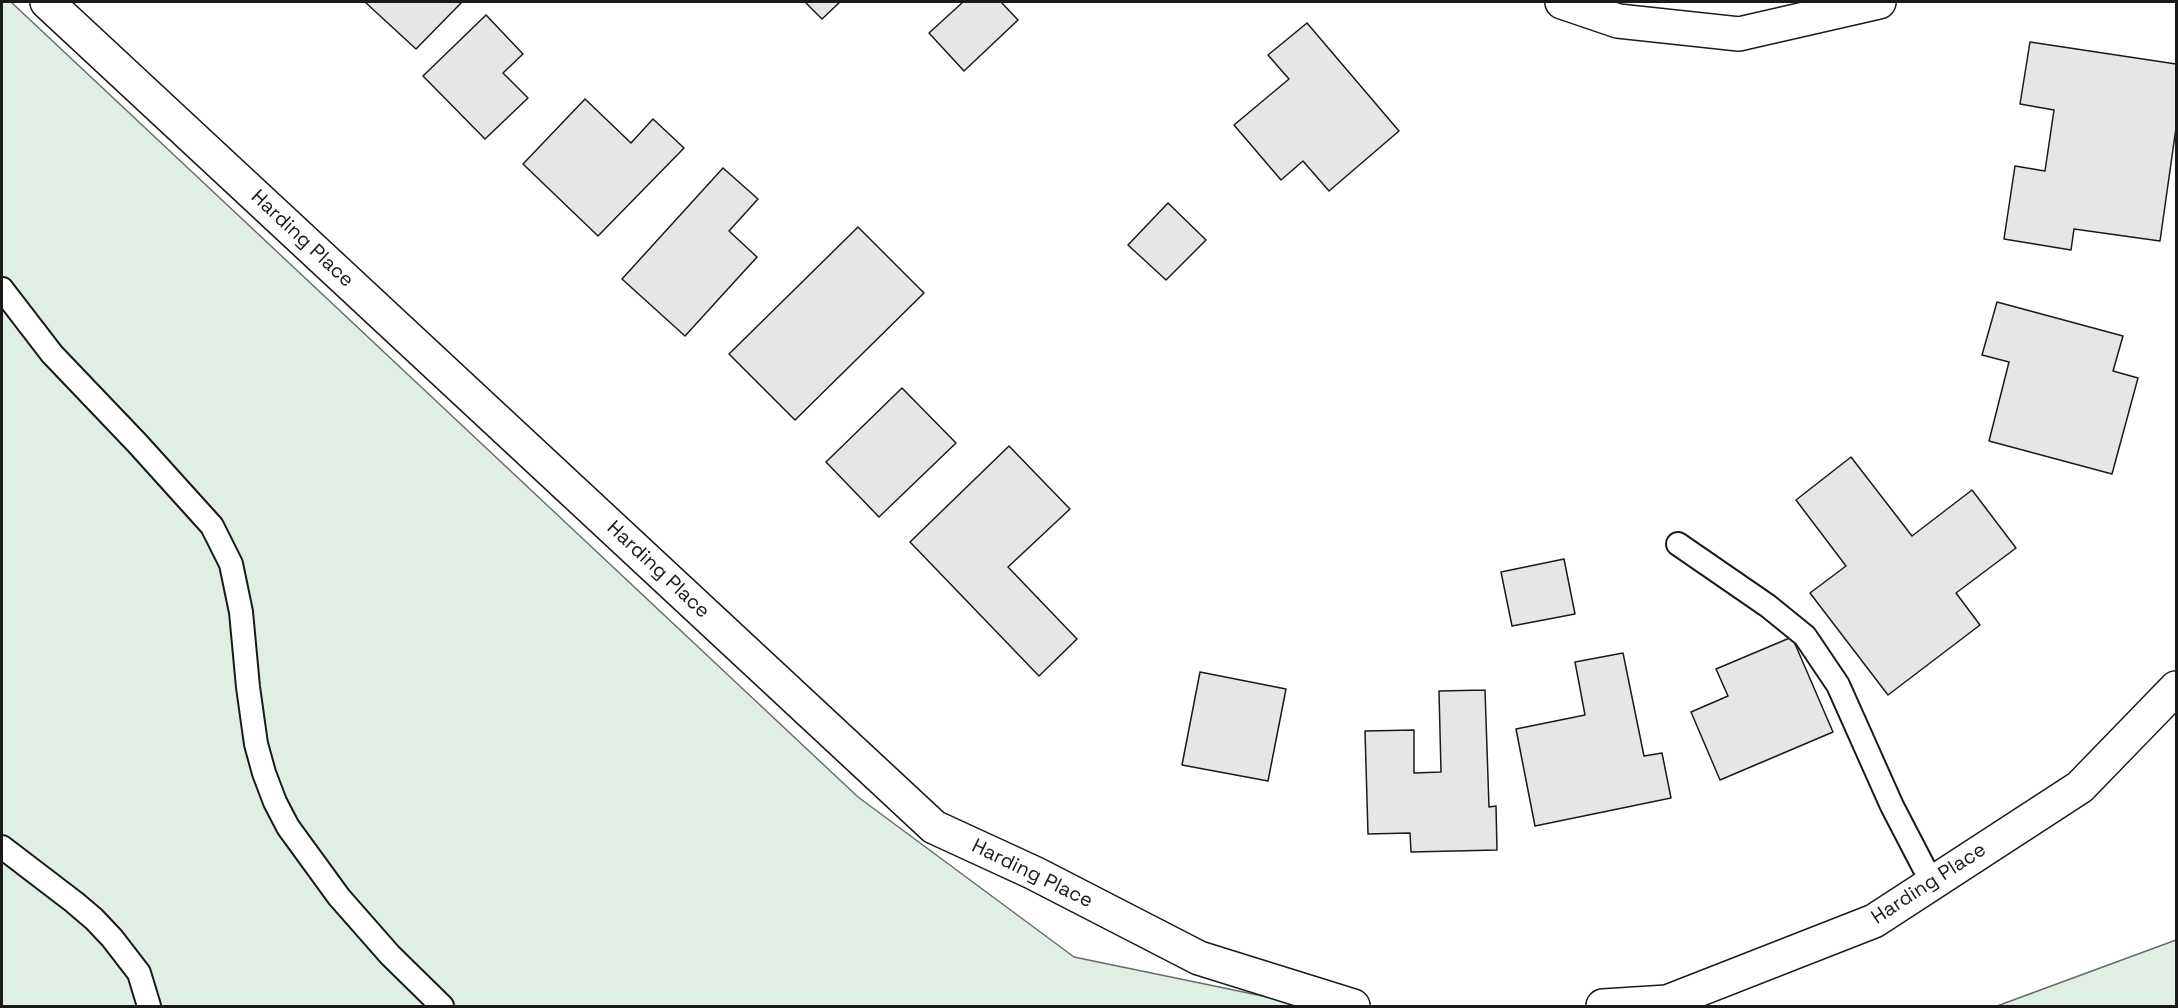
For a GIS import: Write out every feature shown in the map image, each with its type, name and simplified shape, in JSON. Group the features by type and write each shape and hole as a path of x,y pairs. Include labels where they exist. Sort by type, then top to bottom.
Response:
{"main road":[{"name":"Harding Place","path":"47,2 934,827 1034,873 1199,958 1353,1006"},
{"path":"1562,2 1618,21 1739,34 1879,2"},
{"name":"Harding Place","path":"1603,1006 1667,1002 1874,921 2079,787 2176,688"}],"lane":[{"path":"2,289 52,354 212,526 231,564 241,612 256,744 275,802 288,827 339,897 390,955 442,1006"},
{"path":"1678,544 1768,606 1805,636 1838,686 1892,806 1932,884"},
{"path":"2,847 74,902 112,938 139,973 148,1006"}],"green space":[{"path":"2,2 11,2 858,797 1074,957 1311,1006 2,1006"},
{"path":"2176,940 2176,1006 1997,1006"}],"building":[{"path":"365,2 462,2 416,49"},
{"path":"805,2 840,2 822,19"},
{"path":"963,2 1001,2 1018,20 964,71 929,33"},
{"path":"486,15 523,54 503,73 528,98 485,139 423,76"},
{"path":"1307,23 1399,131 1329,191 1303,161 1281,180 1234,125 1289,79 1268,55"},
{"path":"2030,42 2176,64 2176,128 2160,241 2074,229 2071,250 2004,239 2015,166 2045,171 2054,110 2020,104"},
{"path":"585,99 631,143 653,119 684,148 598,236 523,164"},
{"path":"723,168 758,199 729,231 757,257 685,336 622,279"},
{"path":"1168,203 1206,240 1166,280 1128,245"},
{"path":"858,227 924,293 795,420 729,354"},
{"path":"1997,302 2123,336 2113,371 2138,378 2112,474 1989,441 2009,362 1982,355"},
{"path":"902,388 956,443 879,517 826,462"},
{"path":"1009,446 1070,509 1008,567 1077,639 1039,676 910,542"},
{"path":"1851,457 1912,536 1972,490 2016,548 1956,593 1980,625 1888,695 1810,593 1846,566 1796,500"},
{"path":"1564,559 1575,614 1512,626 1501,572"},
{"path":"1792,637 1833,732 1720,780 1691,712 1728,696 1716,669"},
{"path":"1623,653 1644,756 1662,753 1671,798 1535,826 1516,729 1585,715 1575,662"},
{"path":"1200,672 1286,689 1268,781 1182,765"},
{"path":"1485,690 1489,807 1496,806 1497,850 1411,852 1410,833 1368,834 1365,731 1414,730 1414,773 1441,772 1439,691"}]}
